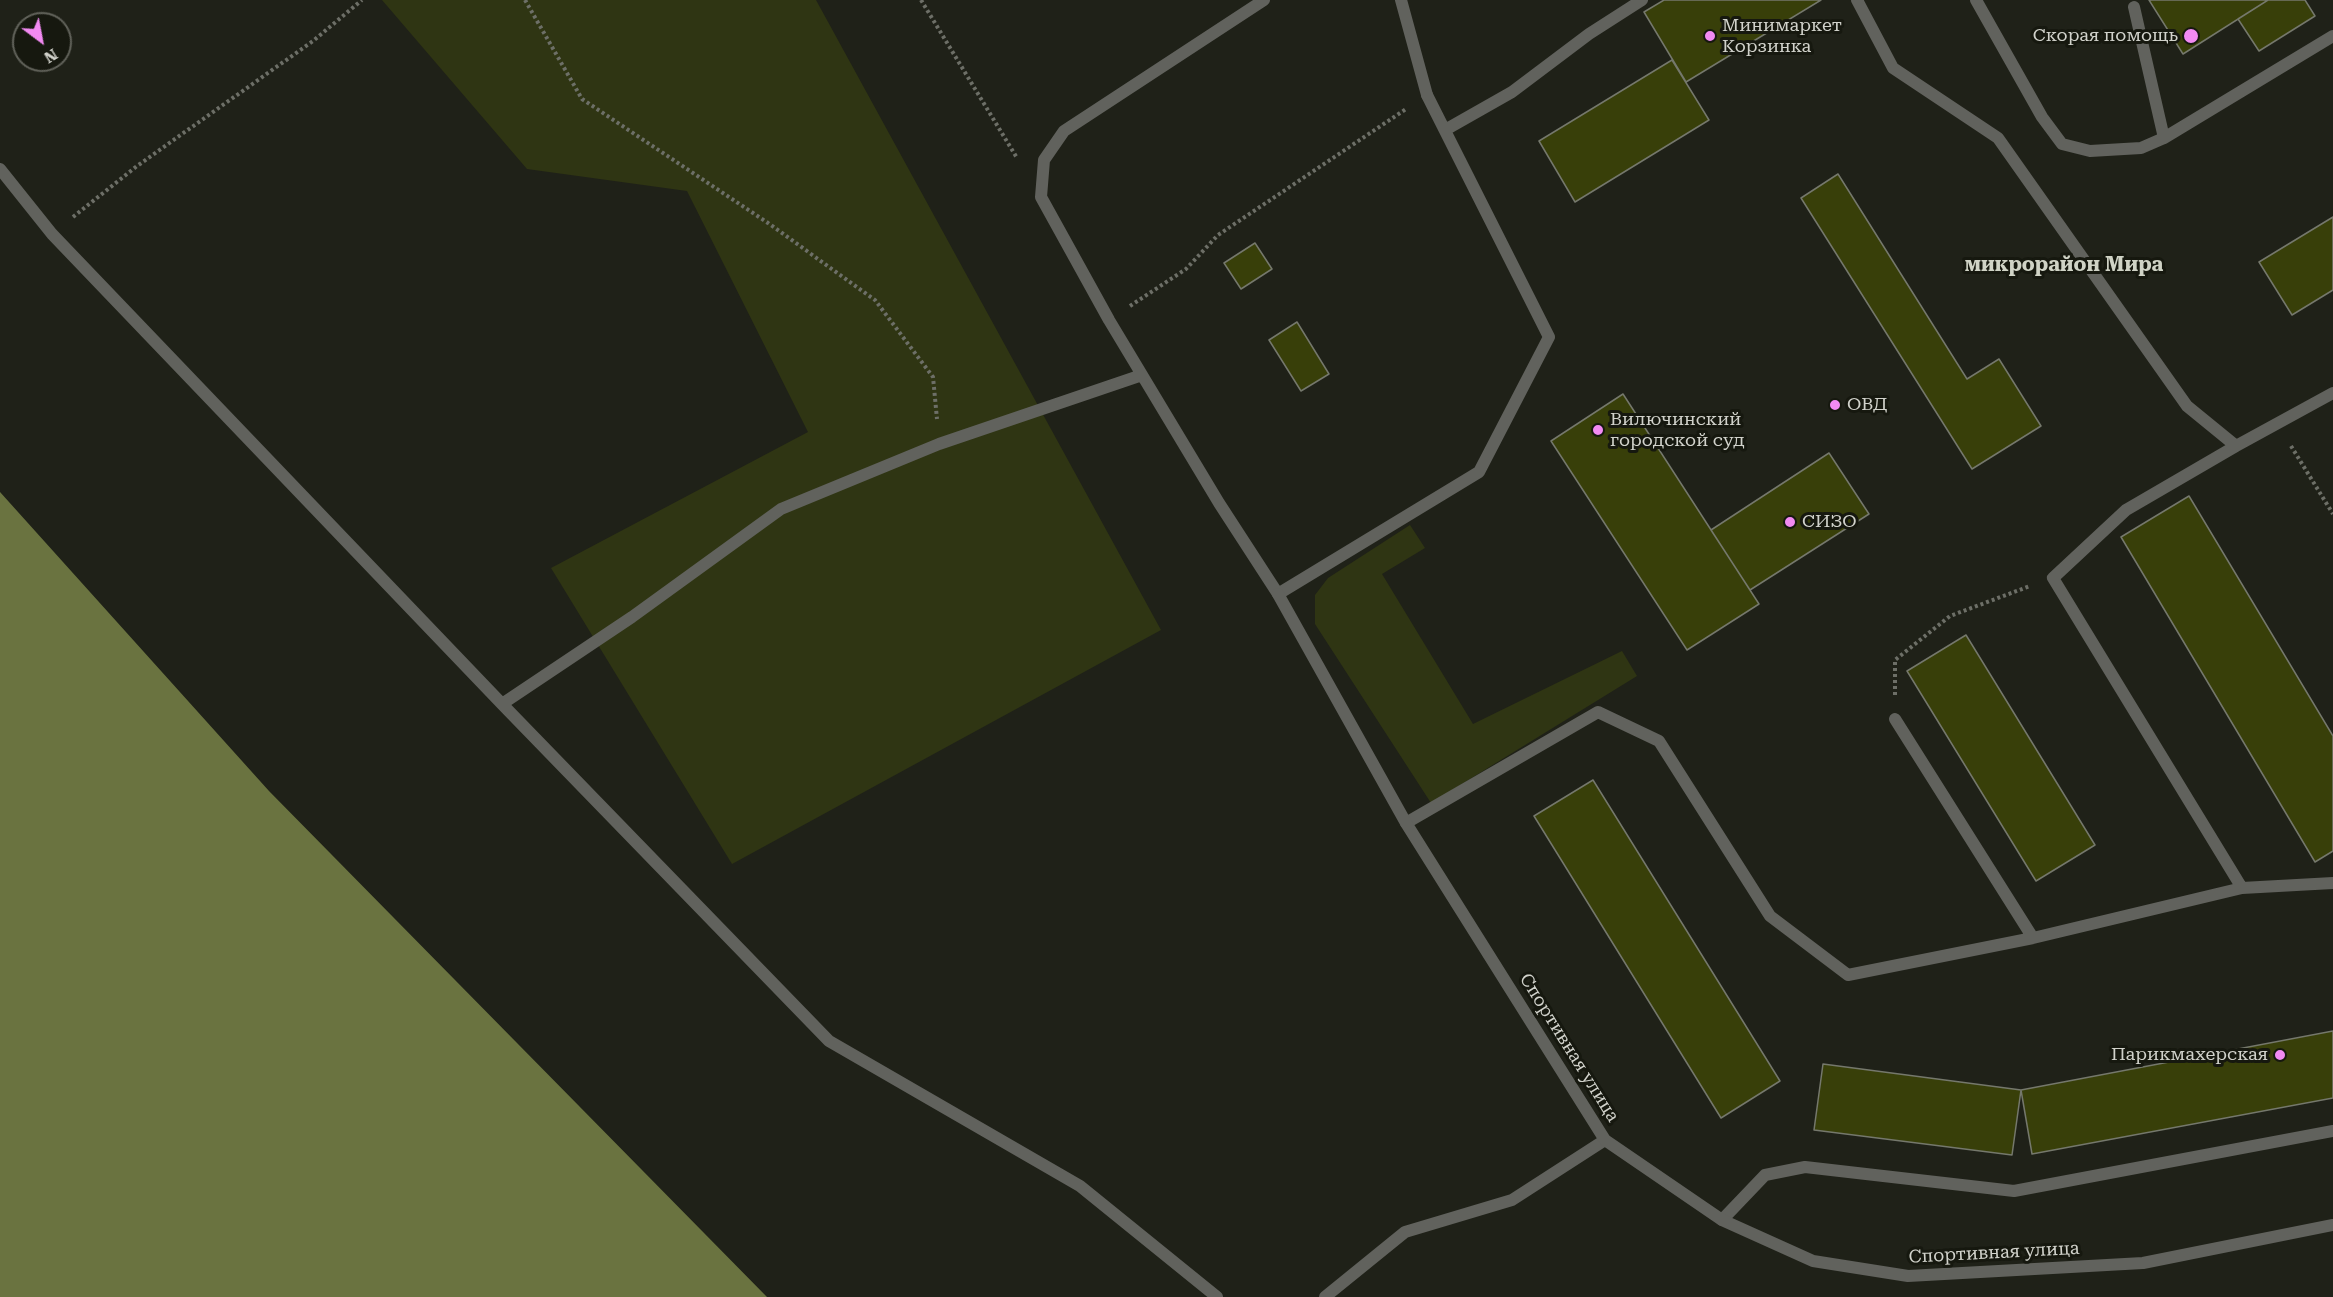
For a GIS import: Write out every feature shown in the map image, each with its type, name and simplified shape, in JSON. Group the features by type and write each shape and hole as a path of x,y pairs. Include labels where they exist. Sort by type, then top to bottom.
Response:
{"street":[{"path":"1041,197 1044,160 1064,131 1264,0"},
{"path":"1278,594 1479,472 1549,337 1426,95 1401,0"},
{"path":"1445,130 1512,92 1589,34 1642,0"},
{"path":"1857,0 1893,68 1998,138 2187,406 2236,446"},
{"path":"1976,0 2042,117 2062,144 2090,151 2140,148 2164,138 2333,36"},
{"path":"2134,7 2164,138"},
{"path":"0,169 52,234 502,705 829,1041 1080,1186 1217,1297"},
{"name":"Спортивная улица","path":"1041,197 1109,320 1219,503 1278,594 1406,823 1605,1140 1722,1220 1813,1261 1908,1276 2143,1263 2333,1225"},
{"path":"502,705 632,617 781,509 939,444 1142,375"},
{"path":"2242,888 2054,578 2126,510 2333,393"},
{"path":"1406,823 1598,712 1659,741 1770,916 1848,975 2033,938 2242,888 2333,883"},
{"path":"1895,719 2033,938"},
{"path":"1722,1220 1765,1175 1805,1167 2014,1191 2333,1131"},
{"path":"1325,1297 1405,1232 1512,1200 1605,1140"}],"path":[{"path":"52,234 137,166 313,41 362,0"},
{"path":"525,0 582,99 768,223 875,300 933,377 939,444"},
{"path":"921,0 1041,197"},
{"path":"1109,320 1186,269 1218,235 1426,95"},
{"path":"2277,424 2333,514"},
{"path":"1895,719 1895,660 1950,616 2054,578"}],"shaded area":[{"path":"382,0 816,0 1161,630 732,864 551,568 808,432 687,191 527,169"},
{"path":"0,492 269,791 767,1297 0,1297"},
{"path":"1410,525 1425,548 1382,574 1473,724 1622,651 1637,676 1431,803 1315,624 1315,595 1328,578"}],"building":[{"name":"Минимаркет Корзинка","path":"1664,0 1821,0 1686,82 1644,12"},
{"name":"Скорая помощь","path":"2149,0 2268,0 2183,54"},
{"path":"2268,0 2305,0 2315,16 2259,51 2238,19"},
{"path":"1672,60 1709,120 1575,202 1539,141"},
{"path":"1838,174 1967,379 1999,359 2041,426 1972,469 1801,198"},
{"path":"2333,217 2333,290 2292,315 2259,262"},
{"path":"1255,243 1272,269 1241,289 1224,263"},
{"path":"1297,322 1329,374 1301,391 1269,340"},
{"path":"1623,394 1759,604 1687,650 1551,441"},
{"name":"СИЗО","path":"1829,453 1869,514 1750,590 1711,530"},
{"path":"2189,496 2333,736 2333,851 2315,862 2121,537"},
{"path":"1966,635 2095,845 2036,881 1907,671"},
{"path":"1593,780 1780,1081 1721,1118 1534,816"},
{"path":"2333,1031 2333,1098 2032,1154 2021,1090"},
{"path":"1823,1064 2021,1090 2012,1155 1814,1130"}],"place":[{"name":"Минимаркет Корзинка","path":"1710,36"},
{"name":"Скорая помощь","path":"2191,36"},
{"name":"ОВД","path":"1835,405"},
{"name":"Вилючинский городской суд","path":"1598,430"},
{"name":"СИЗО","path":"1790,522"},
{"name":"Парикмахерская","path":"2280,1055"}],"district":[{"name":"микрорайон Мира","path":"2064,265"}]}
